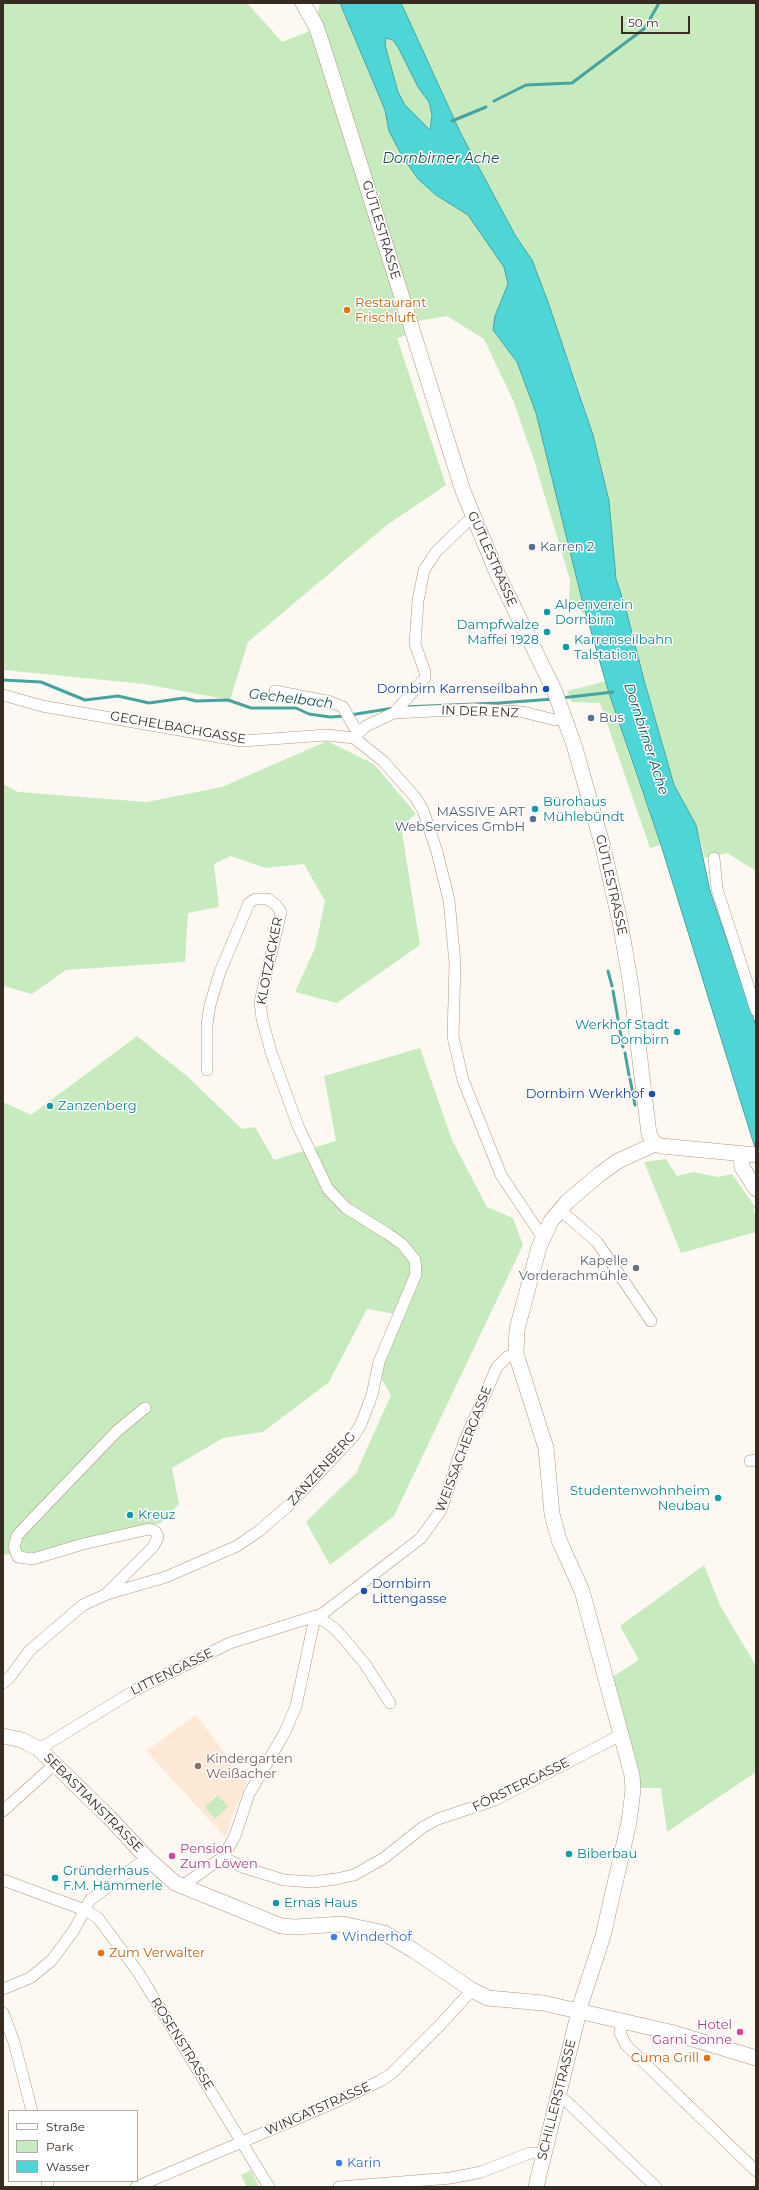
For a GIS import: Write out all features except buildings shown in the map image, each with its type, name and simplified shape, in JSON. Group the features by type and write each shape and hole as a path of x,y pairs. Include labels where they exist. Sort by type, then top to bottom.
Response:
{"street":[{"name":"GÜTLESTRASSE","path":"303,3 316,26 325,53 385,240 447,445 473,516 497,573 560,705 595,817 620,922 631,986 647,1126 655,1144"},
{"name":"IN DER ENZ","path":"357,735 366,726 397,708 421,684 426,672 415,644 421,577 428,562 436,552 473,516"},
{"path":"275,691 331,702 344,707 357,735"},
{"name":"GECHELBACHGASSE","path":"3,695 42,706 242,741 327,734 357,735 383,761 415,797 423,810 437,852 450,908 454,963 453,1037 462,1080 501,1175 539,1232 544,1235"},
{"name":"IN DER ENZ","path":"397,708 473,709 523,712 555,720 560,705"},
{"path":"714,858 717,889 756,1010"},
{"name":"KLOTZACKER","path":"207,1070 207,1025 210,1005 220,972 249,903 255,899 268,899 276,905 281,912 260,1002 262,1019 271,1052 298,1126 328,1189 351,1212 402,1244"},
{"path":"655,1144 669,1148 750,1155 742,1167 756,1189"},
{"name":"SCHILLERSTRASSE","path":"536,2187 578,2013 603,1936 631,1812 633,1790 632,1775 582,1591 559,1540 552,1514 546,1448 516,1354 517,1329 539,1247 544,1235 560,1210 600,1174 618,1161 655,1144"},
{"path":"560,1210 597,1242 651,1321"},
{"name":"ZANZENBERG","path":"3,1683 30,1650 83,1605 107,1594 166,1577 237,1546 260,1531 288,1506 352,1437 361,1424 372,1395 380,1362 416,1274 415,1260 402,1244"},
{"name":"WEISSACHERGASSE","path":"315,1617 322,1614 396,1558 428,1531 441,1510 464,1442 497,1367 507,1357 516,1354"},
{"name":"ZANZENBERG","path":"107,1594 152,1547 158,1537 155,1531 149,1529 83,1544 33,1559 18,1557 14,1547 17,1536 24,1528 117,1431 145,1408"},
{"path":"182,1886 223,1857 235,1836 249,1794 285,1732 296,1708 315,1617 330,1625 345,1640 364,1664 390,1703"},
{"name":"LITTENGASSE","path":"39,1749 46,1742 136,1689 230,1643 315,1617"},
{"name":"FÖRSTERGASSE","path":"223,1857 231,1863 284,1880 313,1882 336,1880 354,1874 384,1858 423,1827 438,1819 495,1800 621,1735"},
{"name":"SEBASTIANSTRASSE","path":"3,1736 22,1740 39,1749 109,1817 147,1858 168,1877 182,1886 281,1926 295,1927 343,1924 384,1933 413,1950 472,1990 488,1998 543,2003 578,2013 684,2036 756,2058"},
{"path":"3,1811 55,1764"},
{"path":"3,1989 30,1978 52,1960 74,1930 90,1900 147,1858"},
{"name":"ROSENSTRASSE","path":"3,1880 84,1910 98,1918 115,1939 269,2187"},
{"name":"WINGATSTRASSE","path":"136,2187 349,2097 380,2081 391,2074 441,2024 472,1990"},
{"path":"3,2007 3,2012 14,2042 32,2110"},
{"path":"622,2022 620,2033 626,2045 756,2171"},
{"path":"558,2097 566,2101 656,2187"},
{"path":"339,2187 451,2178 482,2172 530,2153 543,2153"}],"shaded area":[{"name":"Kindergarten Weißacher","path":"196,1715 247,1782 233,1814 226,1838 146,1751"}],"green space":[{"path":"3,3 247,3 282,42 315,29 320,3 340,3 385,110 389,131 402,156 418,179 436,195 468,215 505,267 508,284 495,316 493,330 517,362 536,413 587,617 569,602 570,580 534,460 513,400 484,339 447,316 407,323 410,334 397,338 446,485 387,525 248,642 230,700 144,684 3,670"},
{"path":"401,3 756,3 756,871 727,853 705,858 696,825 674,785 616,579 609,501 593,435 578,387 532,260 515,235 461,134"},
{"path":"386,38 393,40 398,47 418,87 429,102 432,115 430,130 405,105 398,92 385,45"},
{"path":"606,681 631,761 661,845 650,848 600,703 572,702 567,691"},
{"path":"327,741 374,764 416,814 401,826 420,945 337,1003 295,992 315,948 325,901 304,864 265,868 231,856 214,864 219,907 188,913 185,962 66,970 32,994 3,986 3,784 18,792 147,802 222,787"},
{"path":"137,1036 188,1077 242,1129 255,1127 274,1160 336,1141 324,1076 420,1048 452,1140 487,1207 513,1218 523,1245 394,1516 330,1565 306,1522 356,1473 391,1395 380,1377 395,1314 367,1309 329,1382 263,1432 223,1438 172,1468 179,1504 161,1523 48,1551 3,1555 3,1102 31,1115"},
{"path":"666,1159 677,1176 693,1172 718,1177 732,1174 756,1208 753,1209 756,1218 756,1232 681,1253 644,1162"},
{"path":"704,1565 721,1607 756,1666 756,1772 667,1832 661,1788 638,1788 609,1679 639,1660 620,1626"},
{"path":"218,1795 228,1807 215,1819 205,1807"},
{"path":"251,2170 259,2187 247,2187 241,2175"}],"water":[{"name":"Dornbirner Ache","path":"340,3 401,3 461,134 515,235 532,260 548,302 593,435 609,501 616,579 625,606 644,680 674,785 696,825 710,891 756,1026 756,1151 661,845 609,693 582,600 536,413 517,362 493,330 495,316 508,284 504,267 468,215 436,195 418,179 402,156 389,131 385,110","holes":["386,38 393,40 418,87 429,102 432,115 430,130 405,105 398,92 385,45"]}],"waterway":[{"path":"494,101 526,85 572,83 645,28 659,3"},
{"path":"452,121 486,107"},
{"name":"Gechelbach","path":"3,680 41,682 85,700 118,696 149,703 184,698 196,701 228,700 251,708 296,708 309,714 330,717 345,716"},
{"name":"Gechelbach","path":"561,698 613,692"},
{"name":"Gechelbach","path":"403,707 554,699"},
{"name":"Gechelbach","path":"350,715 394,708"},
{"path":"608,971 612,986"},
{"path":"613,991 618,1019"},
{"path":"619,1024 623,1047"},
{"path":"625,1053 629,1075"},
{"path":"630,1079 635,1105"}],"place":[{"name":"Restaurant Frischluft","path":"347,310"},
{"name":"Karren 2","path":"532,547"},
{"name":"Alpenverein Dornbirn","path":"547,612"},
{"name":"Dampfwalze Maffei 1928","path":"547,632"},
{"name":"Karrenseilbahn Talstation","path":"566,647"},
{"name":"Dornbirn Karrenseilbahn","path":"546,689"},
{"name":"Bus","path":"591,718"},
{"name":"Bürohaus Mühlebündt","path":"535,809"},
{"name":"MASSIVE ART WebServices GmbH","path":"533,819"},
{"name":"Werkhof Stadt Dornbirn","path":"677,1032"},
{"name":"Dornbirn Werkhof","path":"652,1094"},
{"name":"Zanzenberg","path":"50,1106"},
{"name":"Kapelle Vorderachmühle","path":"636,1268"},
{"name":"Studentenwohnheim Neubau","path":"718,1498"},
{"name":"Kreuz","path":"130,1515"},
{"name":"Dornbirn Littengasse","path":"364,1591"},
{"name":"Kindergarten Weißacher","path":"198,1766"},
{"name":"Biberbau","path":"569,1854"},
{"name":"Pension Zum Löwen","path":"172,1856"},
{"name":"Gründerhaus F.M. Hämmerle","path":"55,1878"},
{"name":"Ernas Haus","path":"276,1903"},
{"name":"Winderhof","path":"334,1937"},
{"name":"Zum Verwalter","path":"101,1953"},
{"name":"Hotel Garni Sonne","path":"740,2032"},
{"name":"Cuma Grill","path":"707,2058"},
{"name":"Karin","path":"339,2163"}]}
